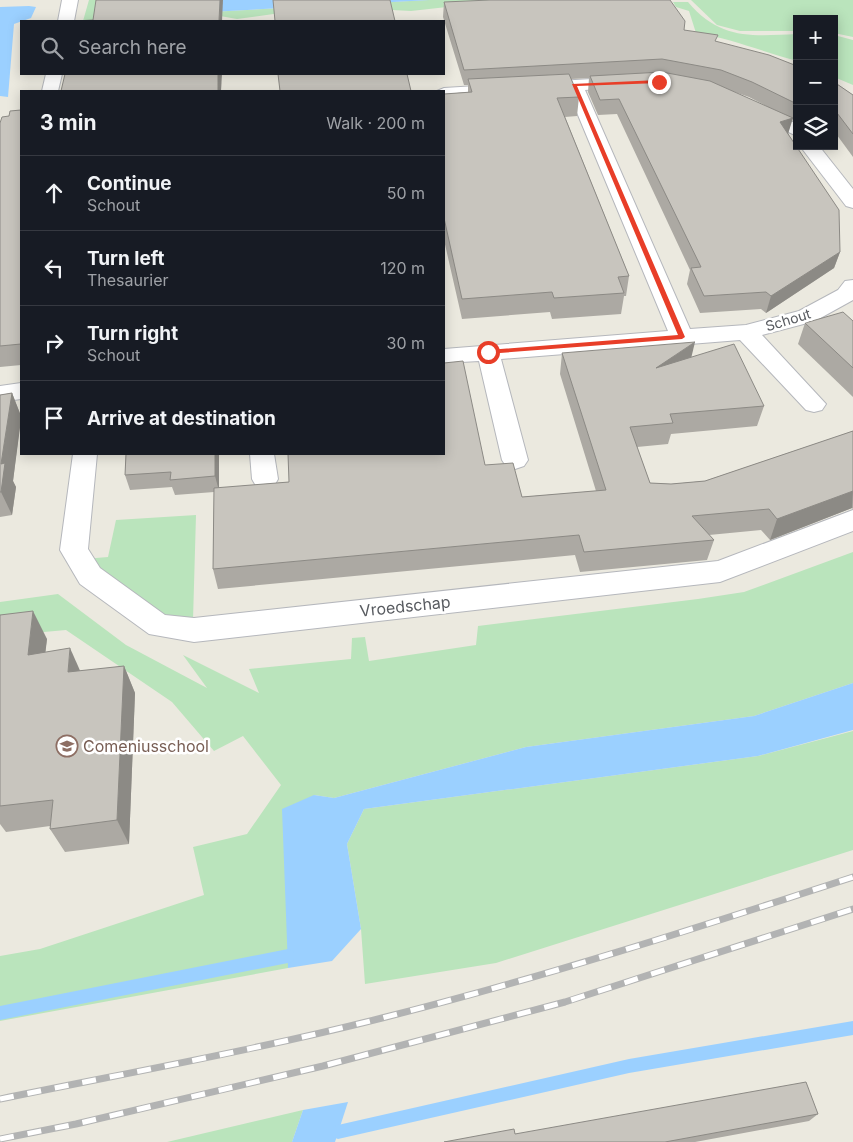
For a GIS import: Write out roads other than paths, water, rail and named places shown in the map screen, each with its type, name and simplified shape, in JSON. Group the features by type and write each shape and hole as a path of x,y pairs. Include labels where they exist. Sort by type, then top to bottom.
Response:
{"street":[{"path":"66,20 70,0"},
{"path":"50,90 54,75"},
{"path":"445,93 574,84 642,82"},
{"path":"574,84 682,337"},
{"path":"742,103 793,129"},
{"path":"812,150 853,202"},
{"name":"Schout","path":"445,356 746,332 807,316 846,295 853,286"},
{"name":"Schout","path":"746,332 814,404"},
{"path":"488,352 515,460"},
{"path":"0,394 20,391"},
{"name":"Vroedschap","path":"85,455 74,550 90,576 159,626 194,630 720,571 853,520"},
{"path":"262,455 264,478"}],"water":[{"path":"143,0 430,0 192,13"},
{"path":"0,7 36,7 31,18 20,20 20,22 14,24 8,97 0,96"},
{"path":"853,683 853,730 758,756 364,809 347,844 361,929 332,961 288,968 282,809 314,795 334,798 526,747 754,716"},
{"path":"348,1102 335,1142 292,1142 303,1110"}],"waterway":[{"path":"0,1013 288,956"},
{"path":"338,1132 629,1066 853,1028"}],"railway":[{"path":"0,1099 191,1061 441,1003 619,952 853,877"},
{"path":"0,1139 76,1124 323,1066 565,1002 853,909"}],"place":[{"name":"Comeniusschool","path":"67,746"}]}
